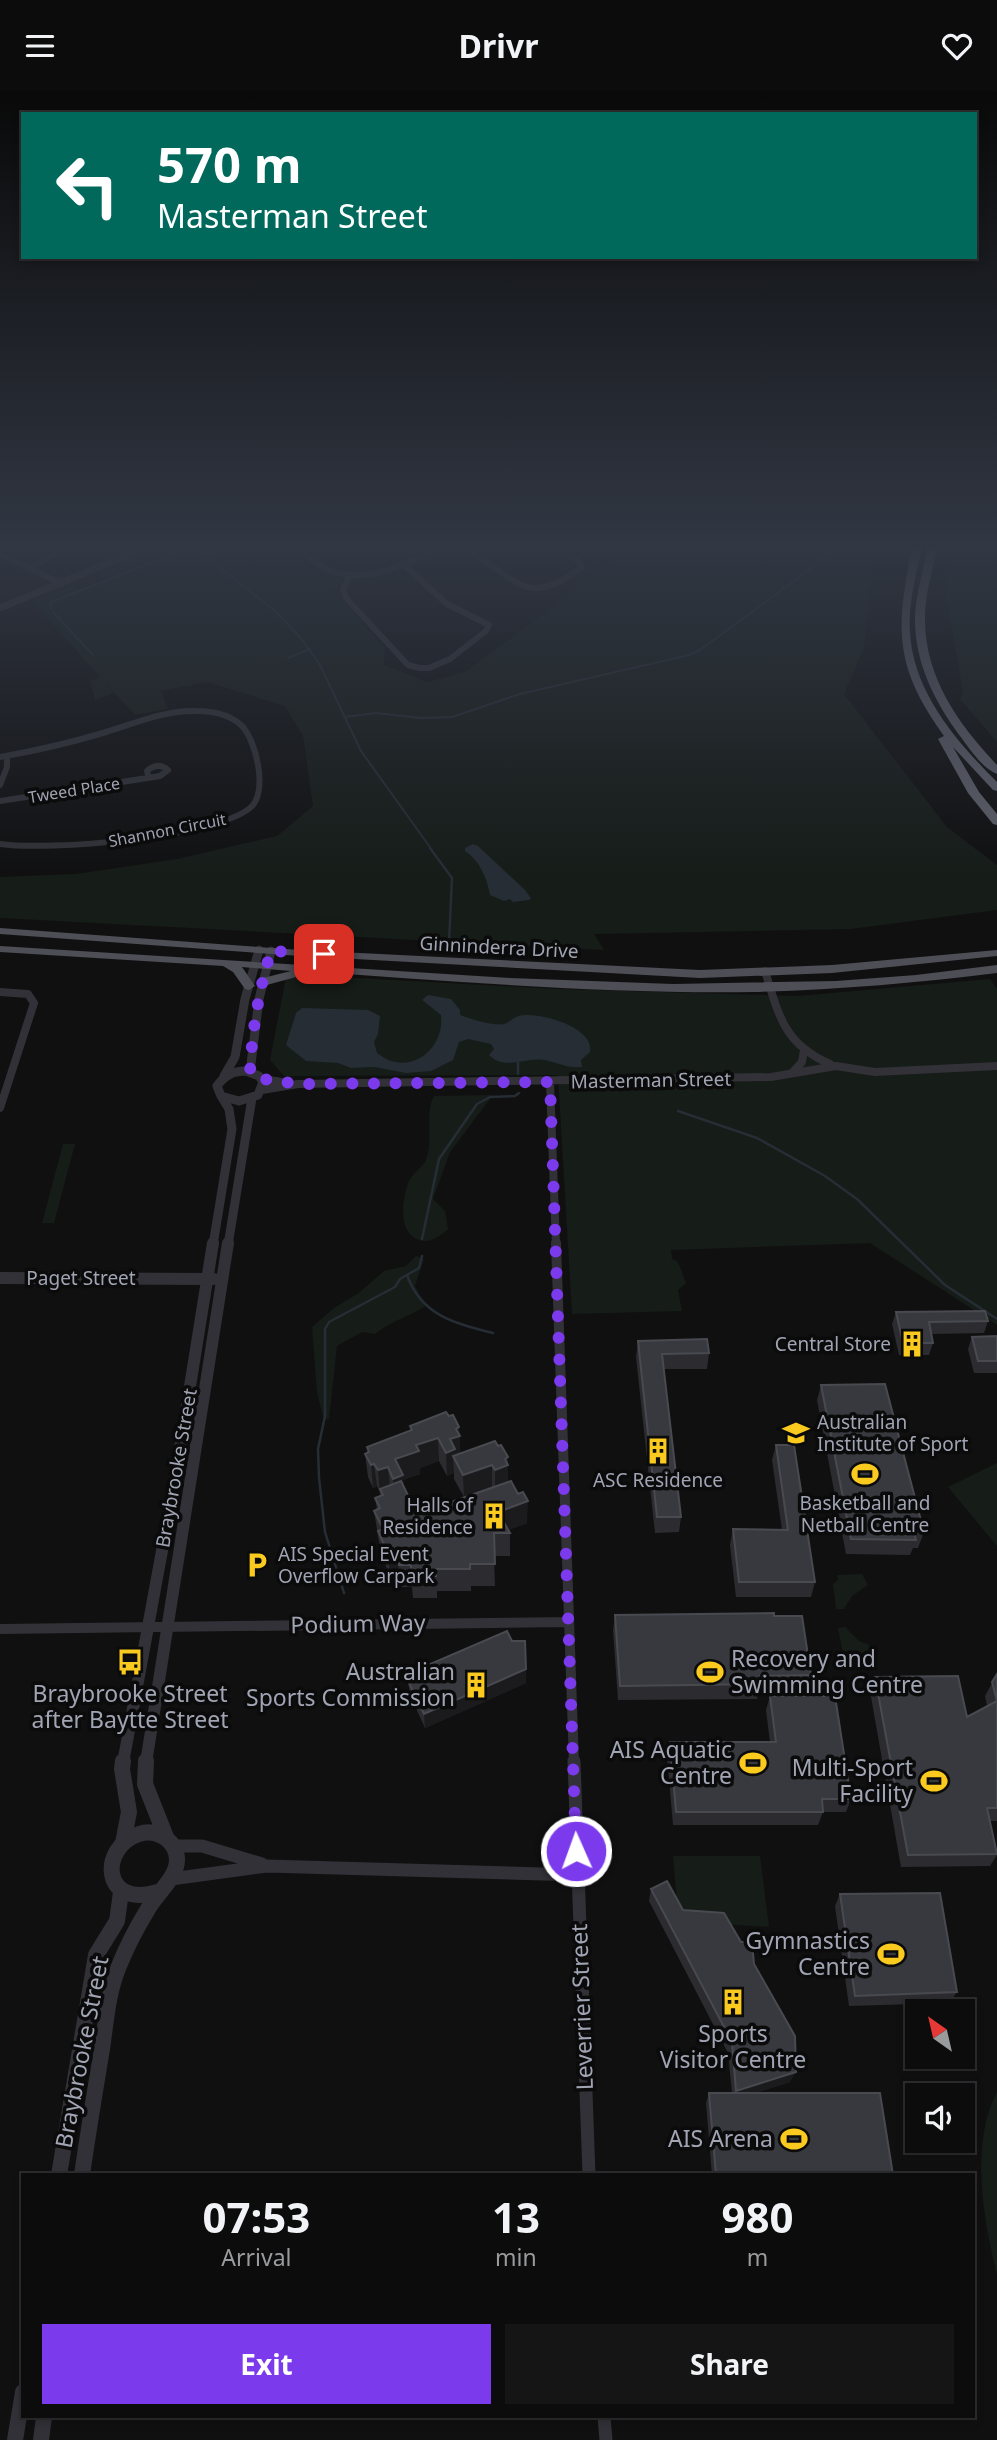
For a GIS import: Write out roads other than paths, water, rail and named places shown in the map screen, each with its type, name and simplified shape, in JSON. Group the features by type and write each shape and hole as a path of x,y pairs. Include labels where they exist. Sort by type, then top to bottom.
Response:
{"highway":[{"path":"908,657 935,724 969,784 997,822"},
{"path":"925,657 931,675 952,717 997,771"},
{"path":"931,675 964,724 997,758"},
{"path":"925,702 958,745 997,787"}],"main road":[{"name":"Ginninderra Drive","path":"0,931 265,951 564,969 700,974 832,969 997,953"},
{"name":"Ginninderra Drive","path":"0,949 564,985 838,985 997,969"},
{"path":"226,963 237,969 249,986"},
{"path":"263,982 314,969"}],"street":[{"path":"400,657 408,665 422,669 434,668 450,657"},
{"name":"Shannon Circuit","path":"0,785 7,767 3,756 74,741 166,714 208,712 232,718 246,730 257,761 259,792 256,802 241,813 183,829 75,845 24,848 0,844"},
{"name":"Tweed Place","path":"0,801 88,789 148,775"},
{"path":"224,1076 238,1071 250,1072 262,1079 262,1090 252,1098 234,1101 219,1095 217,1086 234,1057 249,986 261,965 265,951"},
{"path":"250,1072 263,982 261,965"},
{"path":"765,971 783,1031 804,1050 836,1066"},
{"path":"0,992 27,994 34,1003 4,1080 0,1108"},
{"path":"793,1072 802,1062 804,1050"},
{"name":"Masterman Street","path":"262,1079 298,1084 550,1082 771,1077 836,1066 875,1072 997,1066"},
{"name":"Leverrier Street","path":"550,1082 589,2173"},
{"name":"Masterman Street","path":"262,1090 298,1084"},
{"name":"Braybrooke Street","path":"123,1843 129,1812 122,1769 173,1494 232,1129 230,1110 219,1095"},
{"name":"Braybrooke Street","path":"170,1842 145,1784 146,1749 252,1098"},
{"name":"Paget Street","path":"0,1278 222,1277"},
{"name":"Podium Way","path":"0,1629 569,1622"},
{"path":"170,1842 177,1862 171,1879 158,1892 143,1898 121,1892 111,1873 114,1857 123,1843 145,1832 170,1842 202,1846 267,1866"},
{"path":"171,1879 267,1866 577,1875"},
{"name":"Braybrooke Street","path":"59,2173 96,1955 117,1921 121,1892"},
{"name":"Braybrooke Street","path":"82,2173 108,2005 118,1967 158,1892"},
{"path":"88,2004 108,2005"},
{"path":"15,2440 21,2404"},
{"path":"41,2440 44,2418"},
{"path":"604,2418 606,2440"}],"waterway":[{"path":"314,657 345,717"},
{"path":"345,717 376,713 421,718 452,717 520,694 682,657"},
{"path":"345,717 361,751 432,850"},
{"path":"430,848 452,878 449,942"},
{"path":"518,1062 518,1074"},
{"path":"422,1239 439,1159 477,1104 490,1097 515,1096 519,1093"},
{"path":"678,1111 757,1138 825,1176 857,1199 945,1285 997,1319"},
{"path":"344,1593 325,1532 319,1478 318,1449 325,1416 325,1329 329,1322 395,1287 400,1279 419,1268 422,1256"},
{"path":"407,1275 413,1289 430,1309 466,1326 493,1333"}],"place":[{"name":"Central Store","path":"912,1344"},
{"name":"Australian Institute of Sport","path":"796,1433"},
{"name":"ASC Residence","path":"658,1451"},
{"name":"Basketball and Netball Centre","path":"865,1474"},
{"name":"Halls of Residence","path":"494,1516"},
{"name":"AIS Special Event Overflow Carpark","path":"257,1565"},
{"name":"Braybrooke Street after Baytte Street","path":"130,1662"},
{"name":"Recovery and Swimming Centre","path":"710,1672"},
{"name":"Australian Sports Commission","path":"476,1685"},
{"name":"AIS Aquatic Centre","path":"753,1763"},
{"name":"Multi-Sport Facility","path":"934,1781"},
{"name":"Gymnastics Centre","path":"891,1954"},
{"name":"Sports Visitor Centre","path":"733,2002"},
{"name":"AIS Arena","path":"794,2139"}]}
